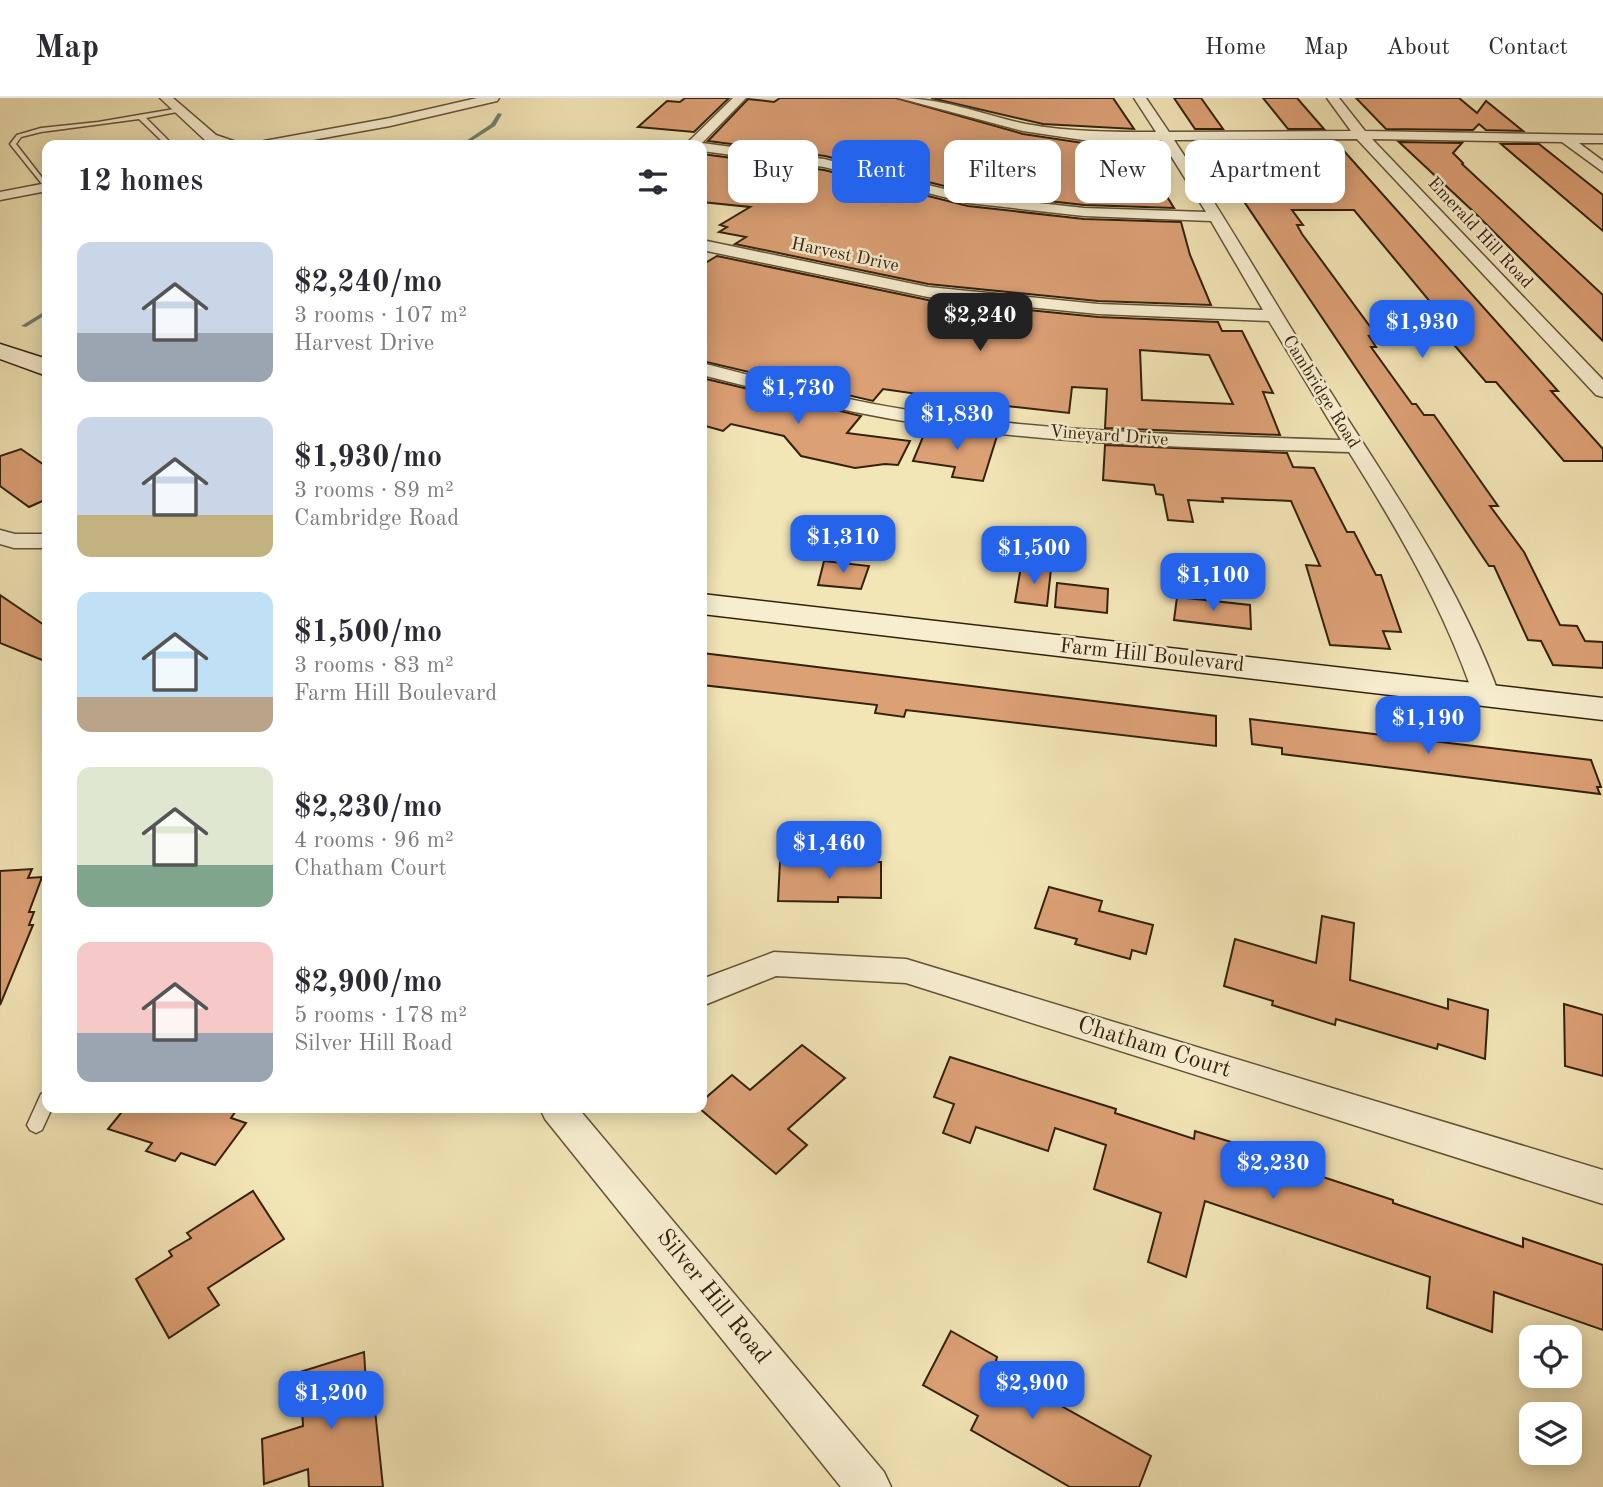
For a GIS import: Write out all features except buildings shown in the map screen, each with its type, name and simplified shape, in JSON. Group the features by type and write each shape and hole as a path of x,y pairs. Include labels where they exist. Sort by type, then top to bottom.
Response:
{"main road":[{"path":"0,351 42,366"},
{"name":"Farm Hill Boulevard","path":"707,605 1603,709"}],"street":[{"path":"166,98 216,140"},
{"path":"291,140 390,122 493,98"},
{"path":"697,140 740,98"},
{"path":"905,98 1047,131 1083,136 1361,135 1603,139"},
{"name":"Cambridge Road","path":"1140,98 1218,217 1275,316 1441,583 1477,663 1486,694"},
{"name":"Emerald Hill Road","path":"1333,98 1361,135 1603,391"},
{"path":"1566,139 1603,168"},
{"path":"707,148 824,163 968,199 1084,212 1218,217"},
{"path":"0,196 42,183"},
{"name":"Harvest Drive","path":"707,246 928,292 1098,310 1275,316"},
{"name":"Vineyard Drive","path":"707,370 847,405 992,427 1148,440 1355,446"},
{"path":"0,537 14,541 42,541"},
{"name":"Chatham Court","path":"707,991 774,964 906,971 1603,1187"},
{"name":"Silver Hill Road","path":"561,1113 869,1487"}],"lane":[{"path":"42,178 13,144 19,136 51,128 83,126 180,110"},
{"path":"141,117 165,140"},
{"path":"36,1125 42,1111"}],"waterway":[{"path":"470,140 493,125 500,114"},
{"path":"24,326 42,315"}]}
